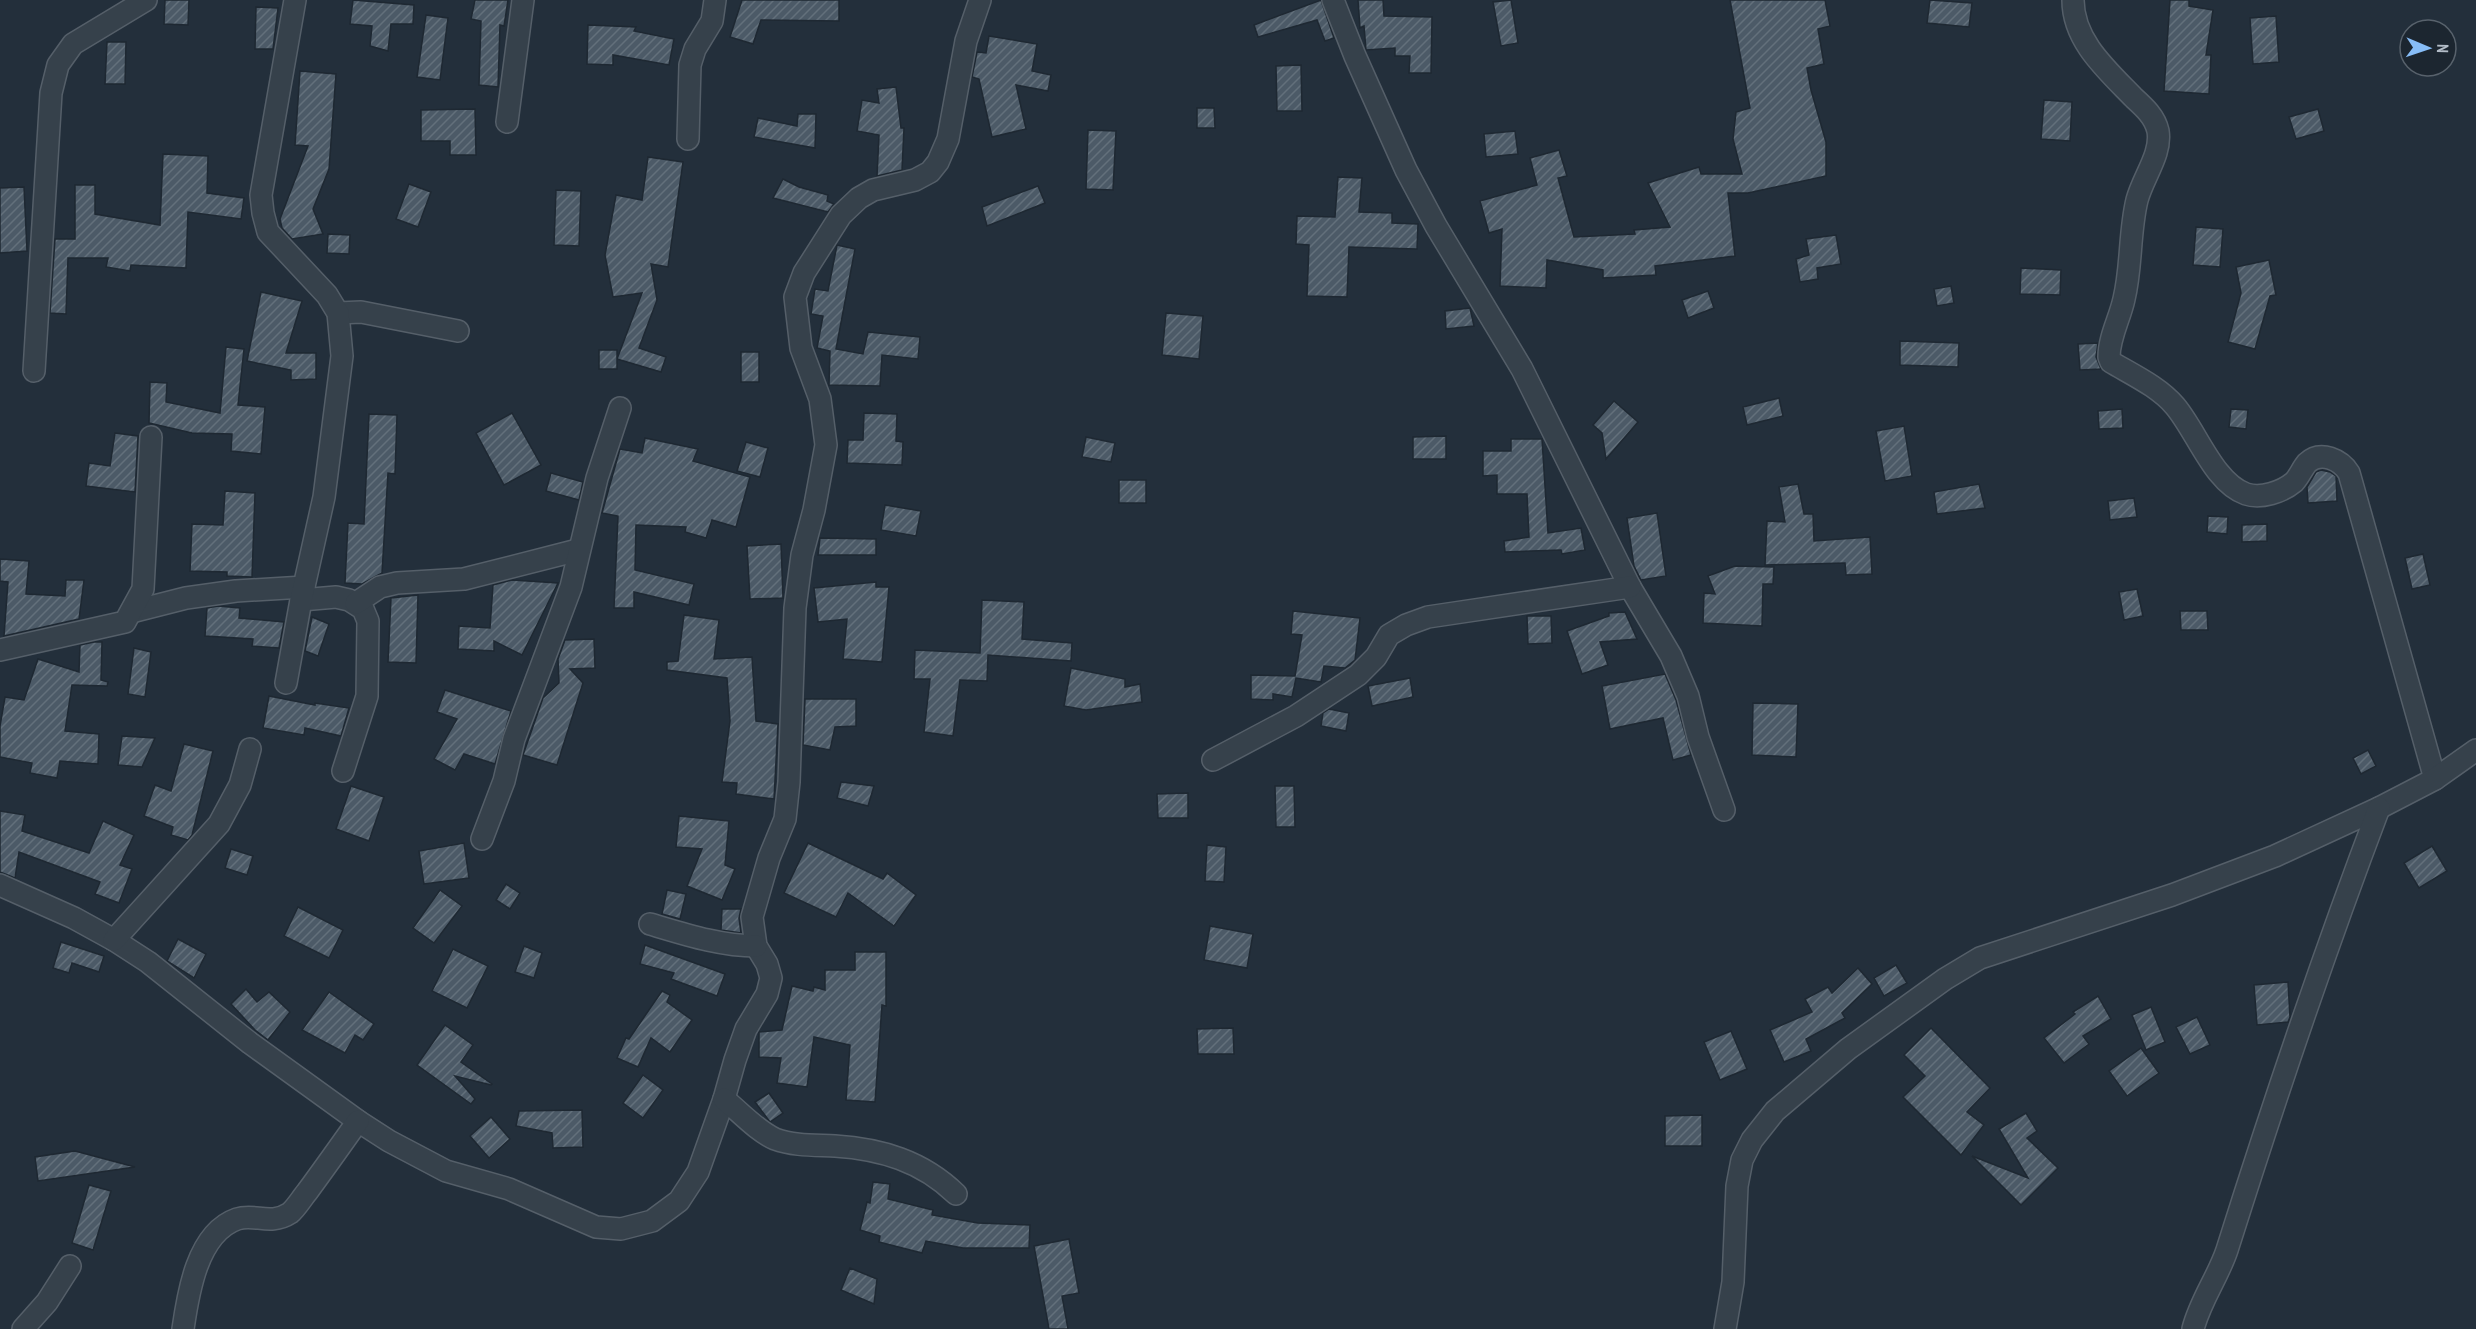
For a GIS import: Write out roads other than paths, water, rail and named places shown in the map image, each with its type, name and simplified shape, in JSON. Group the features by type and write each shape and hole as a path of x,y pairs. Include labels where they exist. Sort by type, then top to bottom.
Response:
{"street":[{"path":"34,371 51,93 58,65 73,44 146,0"},
{"path":"286,683 302,593 324,497 342,356 338,313 327,295 268,232 262,213 261,195 294,0"},
{"path":"507,122 523,0"},
{"path":"688,139 690,65 695,49 712,21 715,0"},
{"path":"0,885 74,918 114,940 148,962 259,1050 358,1121 389,1141 446,1171 509,1189 596,1227 621,1229 652,1221 679,1201 698,1172 746,1029 767,994 771,978 767,964 756,946 752,917 766,867 786,819 795,608 802,555 816,500 826,445 820,399 801,348 795,297 804,273 840,215 859,198 873,190 915,180 930,172 938,162 948,138 966,41 980,0"},
{"path":"1333,0 1355,56 1406,170 1442,236 1522,369 1630,587 1660,636 1679,676 1724,810"},
{"path":"2073,0 2073,14 2082,39 2155,120 2158,131 2158,145 2138,196 2133,216 2130,265 2109,357 2111,362 2162,394 2175,406 2219,473 2236,490 2257,496 2282,489 2295,481 2307,464 2315,458 2332,458 2343,464 2349,473 2435,779"},
{"path":"338,313 361,312 458,330"},
{"path":"482,839 504,781 514,739 571,587 597,478 620,408"},
{"path":"0,650 125,622 143,589 151,437"},
{"path":"356,603 380,587 397,583 464,579 578,550"},
{"path":"1214,760 1296,716 1358,675 1376,657 1389,635 1406,625 1428,617 1630,587"},
{"path":"131,612 186,598 236,591 302,593 336,597 356,603 363,609 368,621 367,696 343,771"},
{"path":"114,940 219,824 240,785 250,749"},
{"path":"1725,1329 1733,1282 1737,1186 1742,1160 1752,1140 1775,1111 1848,1049 1945,979 1980,958 2172,895 2275,856 2379,808 2435,779 2476,750"},
{"path":"2193,1329 2196,1316 2222,1264 2327,945 2379,808"},
{"path":"650,924 734,946 756,946"},
{"path":"724,1099 774,1138 795,1144 875,1152 913,1163 938,1177 956,1194"},
{"path":"183,1329 201,1253 216,1233 236,1219 271,1221 291,1212 358,1121"},
{"path":"23,1329 48,1302 70,1266"}]}
